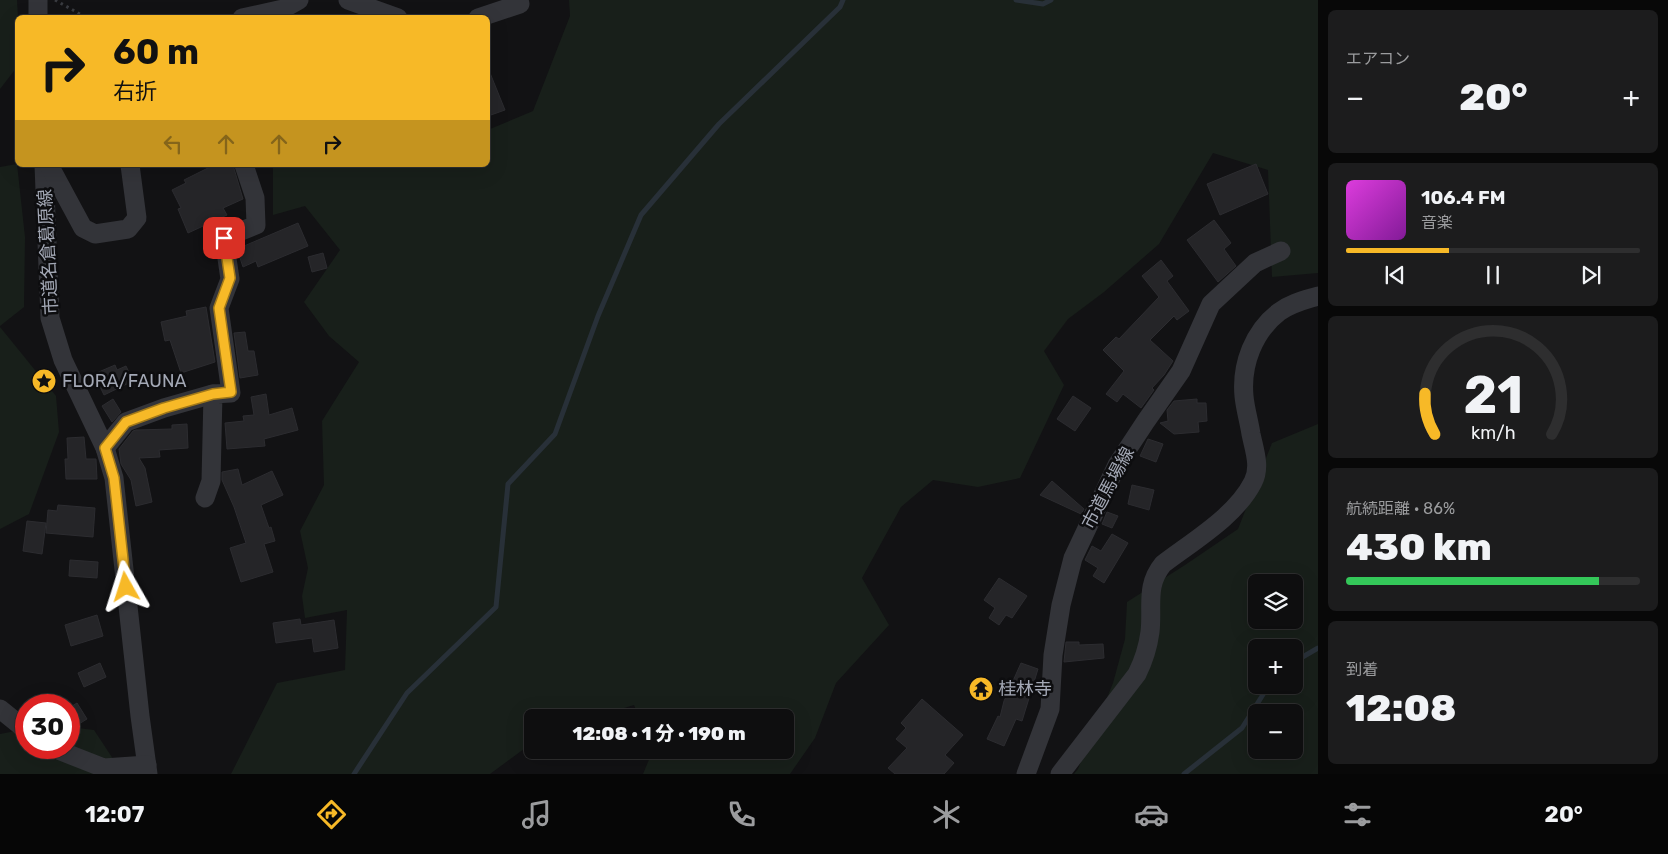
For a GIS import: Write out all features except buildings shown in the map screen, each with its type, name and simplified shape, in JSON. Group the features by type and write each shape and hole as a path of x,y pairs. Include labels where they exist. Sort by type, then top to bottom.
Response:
{"street":[{"path":"38,0 38,15"},
{"path":"254,15 283,8 299,0"},
{"path":"348,0 390,15"},
{"path":"487,15 520,4 519,0"},
{"name":"市道名倉葛原線","path":"44,167 50,318 63,360 105,448 114,478 147,770"},
{"path":"50,167 83,228 95,234 128,230 137,218 130,167"},
{"path":"105,448 126,422 164,408 213,394 231,392 219,308 230,278 224,238 256,226 255,198 245,167"},
{"name":"市道馬場線","path":"1026,774 1050,709 1053,656 1072,558 1117,465 1181,371 1211,304 1255,263 1281,251"},
{"path":"1060,774 1137,674 1144,659 1150,630 1152,586 1158,571 1163,564 1229,513 1243,498 1253,481 1257,462 1244,397 1244,381 1245,367 1258,336 1267,322 1280,311 1293,304 1318,296"},
{"path":"204,498 211,481 213,394"},
{"path":"0,710 15,722"},
{"path":"80,759 104,768 147,770"}],"path":[{"path":"55,0 82,15"}],"shaded area":[{"path":"0,0 17,0 18,15 15,15 15,70 0,89"},
{"path":"569,0 1318,0 1318,273 1272,277 1268,170 1213,153 1159,244 1104,292 1068,319 1044,351 1064,385 1020,478 978,487 933,480 901,507 862,578 889,625 836,683 815,738 790,774 643,774 649,759 794,759 794,709 636,709 634,705 621,709 524,709 524,749 490,774 231,774 277,683 345,670 347,610 305,618 302,596 308,568 300,531 324,485 322,421 359,362 329,336 304,302 340,250 305,206 273,215 273,167 490,167 490,129 533,111 570,16"},
{"path":"15,164 15,167 17,167 25,237 24,307 0,326 0,167"},
{"path":"0,327 56,396 59,432 29,514 0,529"},
{"path":"1318,424 1318,774 1074,774 1078,769 1113,683 1125,639 1127,602 1238,529 1272,443"},
{"path":"80,728 94,730 123,774 0,774 0,734 15,731 15,759 80,759"}],"waterway":[{"path":"354,774 407,693 496,607 508,484 555,434 598,316 641,215 719,124 840,7 843,0"},
{"path":"1016,0 1043,4 1051,0"},
{"path":"1303,657 1318,648"},
{"path":"1184,774 1242,728 1263,694"}],"place":[{"name":"FLORA/FAUNA","path":"44,381"},
{"name":"桂林寺","path":"981,689"}],"route":[{"path":"126,587 114,478 105,448 126,422 164,408 213,394 231,392 219,308 230,278 224,238"}]}
